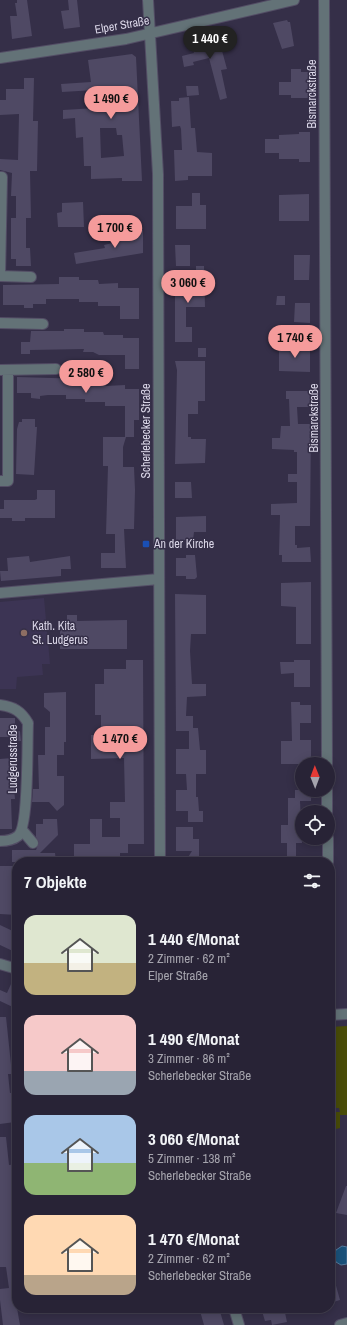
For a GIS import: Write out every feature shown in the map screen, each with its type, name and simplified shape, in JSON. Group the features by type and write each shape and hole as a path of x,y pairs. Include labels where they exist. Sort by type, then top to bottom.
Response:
{"street":[{"name":"Scherlebecker Straße","path":"148,0 158,174 160,857"},
{"name":"Elper Straße","path":"0,58 150,34 294,0"},
{"name":"Bismarckstraße","path":"324,0 327,757"},
{"path":"0,177 2,177 0,276 30,277"},
{"path":"0,323 43,324"},
{"path":"0,481 8,481 4,370 56,369"},
{"path":"0,593 159,578"},
{"name":"Ludgerusstraße","path":"0,705 11,707 22,713 28,723 26,803 22,830"},
{"path":"0,841 7,841 18,836 22,830 33,843"},
{"path":"328,845 328,857"},
{"path":"0,964 12,968"},
{"path":"335,1015 347,1014"},
{"path":"235,1313 239,1325"},
{"path":"340,1325 347,1323"}],"shaded area":[{"name":"Kath. Kita St. Ludgerus","path":"44,598 50,664 42,664 43,675 17,677 16,689 0,689 0,602"},
{"path":"347,1026 347,1115 340,1115 340,1128 336,1129 335,1112 340,1112 339,1108 335,1108 335,1027"}],"water":[{"path":"342,1246 347,1247 347,1264 341,1265 336,1262 336,1250"}],"building":[{"path":"17,0 27,0 32,36 12,39 10,16 17,16 15,3 17,3"},
{"path":"68,0 77,0 80,27 64,29 61,11 69,10"},
{"path":"287,20 290,22 294,46 282,49 273,23"},
{"path":"218,36 227,69 221,70 227,98 220,100 209,58 193,62 194,65 184,67 182,56 194,53 191,43"},
{"path":"132,54 136,57 142,181 122,181 122,178 91,179 91,166 84,166 83,137 76,138 75,118 63,119 63,110 113,107 112,89 62,92 61,84 91,82 88,60","holes":["100,128 116,128 117,135 122,135 124,156 101,158"]},
{"path":"291,69 301,69 301,72 309,72 310,98 291,98 291,95 279,95 279,82 291,82"},
{"path":"24,78 34,78 33,121 38,121 37,171 30,171 31,218 26,218 26,248 30,248 31,266 16,266 16,259 11,259 11,218 16,218 16,196 11,196 12,173 0,170 0,159 18,160 19,114 0,115 0,100 6,100 6,89 24,89"},
{"path":"186,86 198,86 199,95 187,96"},
{"path":"189,97 191,128 195,128 197,152 212,153 212,176 188,176 188,180 175,181 174,150 182,150 181,129 180,126 172,127 171,101 179,101 179,98"},
{"path":"299,132 310,132 310,162 299,162 299,159 279,159 279,153 265,153 265,139 279,139 279,135 299,134"},
{"path":"192,193 200,193 200,205 206,205 206,229 176,229 176,206 192,206"},
{"path":"309,194 309,221 279,221 279,195"},
{"path":"83,202 84,227 58,227 57,213 62,212 62,203"},
{"path":"143,230 143,253 76,264 74,253 105,248 104,245 124,240 124,233"},
{"path":"175,245 190,245 190,266 176,266"},
{"path":"294,255 310,255 309,280 294,280"},
{"path":"196,266 204,266 205,307 186,307 186,327 192,327 192,342 175,342 175,283 196,283"},
{"path":"59,277 79,277 79,280 98,280 99,284 118,283 118,288 139,288 139,319 120,319 120,306 98,306 98,302 79,302 79,299 46,299 46,304 33,304 33,308 24,308 24,305 3,305 3,285 59,284"},
{"path":"277,296 285,296 285,305 276,305"},
{"path":"295,303 310,303 310,323 294,322"},
{"path":"64,329 84,329 84,332 103,332 104,335 123,335 123,338 139,338 139,369 125,369 125,355 99,355 93,352 83,352 84,349 30,350 30,354 21,354 21,342 30,342 31,331 64,331"},
{"path":"294,345 310,345 310,372 279,371 279,347 294,348"},
{"path":"198,348 206,348 206,357 198,357"},
{"path":"175,361 205,361 205,401 198,401 198,414 188,414 188,437 191,437 191,439 206,439 205,463 175,464 177,370"},
{"path":"17,377 86,379 86,382 105,382 106,386 125,385 125,389 139,389 139,420 134,420 134,437 125,437 125,406 105,406 105,402 85,402 85,399 66,399 66,395 40,396 40,399 31,398 31,393 17,393"},
{"path":"286,391 310,391 310,407 297,407 298,424 311,424 310,526 295,526 295,545 297,545 297,548 310,547 311,562 282,562 282,555 279,555 280,515 271,515 271,504 297,503 297,482 288,482 288,474 297,474 297,452 294,452 294,450 272,449 272,438 280,438 281,426 290,426 289,399 286,399"},
{"path":"22,419 35,419 35,427 37,427 34,475 16,474 17,429 19,422 22,422"},
{"path":"103,437 126,437 123,447 123,467 134,467 134,529 124,529 126,568 101,568 101,553 115,553 115,534 106,534 108,466 103,466"},
{"path":"175,482 191,482 192,498 175,498"},
{"path":"37,490 55,490 55,518 25,518 25,521 12,521 12,518 0,518 0,509 4,509 4,500 35,500 37,499"},
{"path":"206,516 206,532 194,532 193,540 176,540 176,517"},
{"path":"186,555 195,555 197,577 195,579 186,579 186,576 176,576 176,558 186,558"},
{"path":"29,556 30,562 70,556 71,569 61,569 61,576 1,581 0,571 8,571 7,558"},
{"path":"311,582 311,644 296,644 296,607 281,606 281,583"},
{"path":"175,594 206,595 206,634 191,634 190,651 192,684 206,684 206,696 187,697 186,716 193,716 193,728 198,728 200,750 206,750 206,774 196,774 196,797 198,797 199,811 203,811 203,822 188,822 188,811 176,811 176,790 187,790 186,774 176,774 176,749 189,749 189,731 176,731"},
{"path":"67,615 77,615 77,621 127,620 127,649 60,649 60,621 67,621"},
{"path":"126,660 143,660 144,844 128,844 128,853 120,853 120,857 74,857 74,844 90,844 90,819 102,819 102,837 120,837 120,818 110,818 110,802 125,802 124,758 91,759 91,735 101,735 101,715 95,715 95,684 104,684 104,669 126,669"},
{"path":"294,660 310,660 310,687 294,687 294,673 281,674 280,662 294,662"},
{"path":"66,692 66,742 64,742 64,755 57,755 57,776 64,776 64,805 57,811 49,802 32,802 33,789 39,789 38,755 45,755 45,727 50,727 50,712 44,707 44,693"},
{"path":"291,702 300,702 300,705 311,705 311,723 300,723 300,740 311,740 311,757 295,757 295,764 281,764 281,741 292,741"},
{"path":"0,718 15,718 15,732 20,731 21,741 9,741 9,737 0,737"},
{"path":"12,758 12,761 14,761 16,782 14,789 15,799 11,799 12,829 0,829 0,759"},
{"path":"311,797 311,801 300,801 300,805 295,805 296,857 287,857 287,843 281,843 281,825 288,825 288,798"},
{"path":"43,819 57,819 58,835 40,853 55,853 55,857 12,857 12,850 36,850 39,842 36,837 36,824 43,824"},
{"path":"176,827 193,827 193,839 199,839 199,857 188,857 192,851 176,851"},
{"path":"0,866 12,866 12,915 0,914"},
{"path":"0,925 12,931 12,951 0,945"},
{"path":"12,982 12,1007 0,1001 0,990 7,993"},
{"path":"0,1017 6,1017 12,1074 8,1074 10,1093 12,1093 12,1122 0,1124"},
{"path":"0,1137 6,1137 9,1165 12,1165 12,1313 18,1313 20,1325 3,1325 0,1289 9,1288 6,1267 0,1267"},
{"path":"347,1186 347,1215 336,1213"},
{"path":"335,1282 340,1300 335,1302"},
{"path":"201,1313 220,1313 224,1325 204,1325"},
{"path":"263,1313 285,1313 287,1322 272,1325 271,1320 265,1321"}],"place":[{"name":"An der Kirche","path":"146,544"},
{"name":"Kath. Kita St. Ludgerus","path":"24,633"}]}
